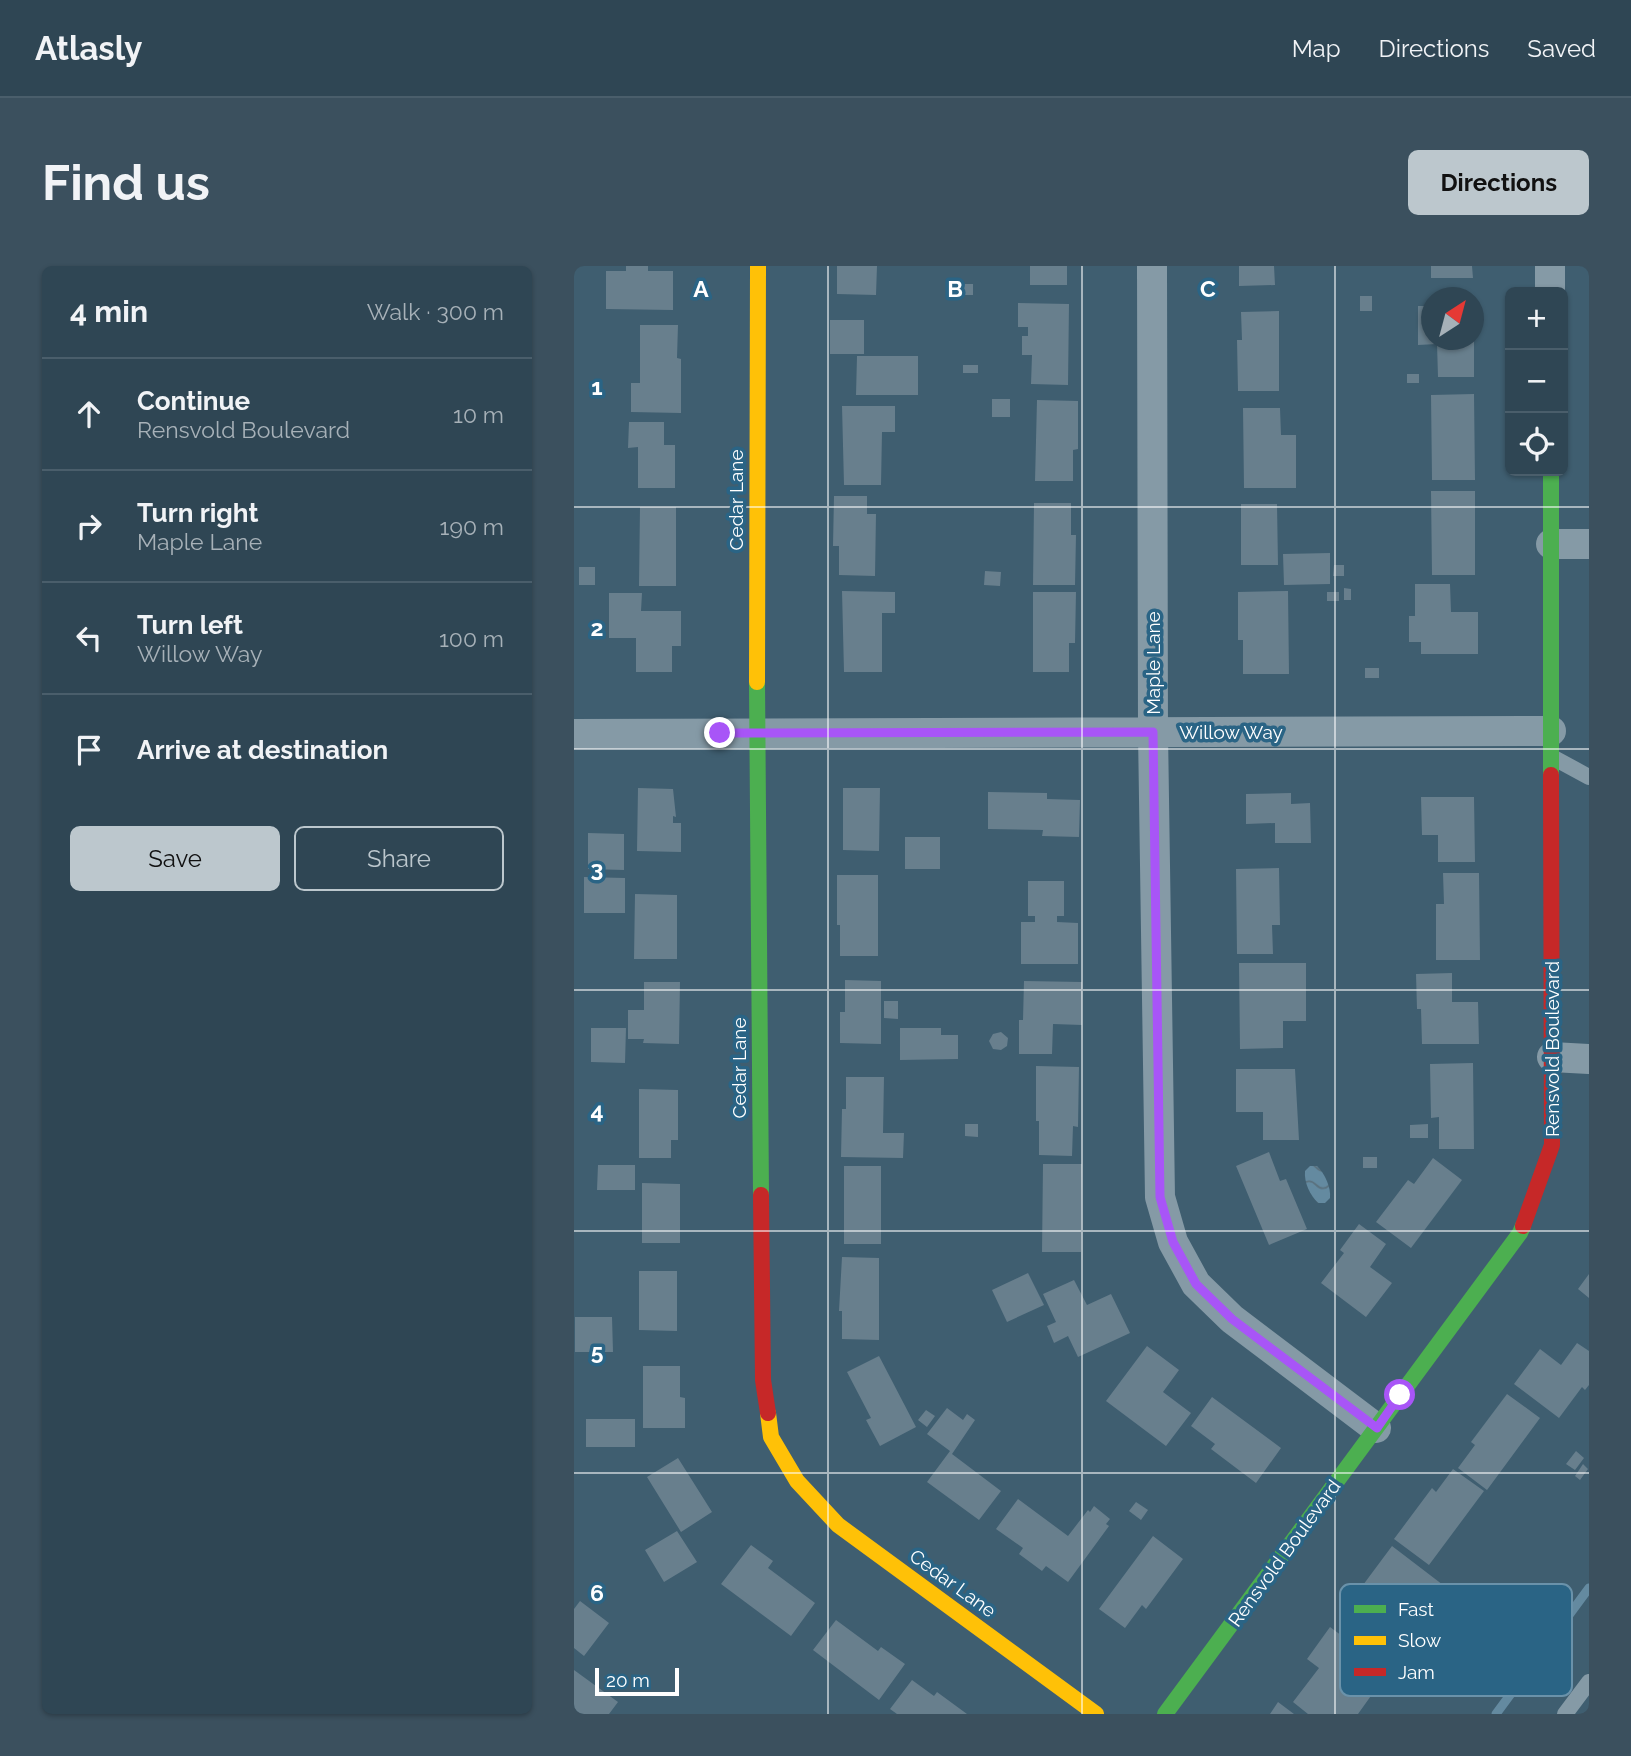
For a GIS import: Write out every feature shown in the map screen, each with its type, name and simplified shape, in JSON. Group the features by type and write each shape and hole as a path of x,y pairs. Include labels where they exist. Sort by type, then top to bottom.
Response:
{"street":[{"name":"Cedar Lane","path":"758,266 757,733 762,1380 771,1437 797,1481 838,1525 1096,1714"},
{"name":"Maple Lane","path":"1153,266 1153,732 1160,1197 1173,1242 1196,1284 1232,1319 1377,1428"},
{"path":"1550,266 1550,287"},
{"name":"Rensvold Boulevard","path":"1165,1714 1520,1233 1552,1145 1551,476"},
{"path":"1551,544 1589,544"},
{"name":"Willow Way","path":"574,734 1153,732 1551,744"},
{"path":"1552,1058 1589,1059"}],"lane":[{"path":"1551,744 1589,778"},
{"path":"1565,1714 1589,1682"}],"water":[{"path":"1310,1166 1317,1166 1327,1181 1330,1198 1325,1203 1318,1203 1308,1188 1305,1171"}],"building":[{"path":"626,266 648,266 648,271 673,271 673,310 606,309 606,271 626,271"},
{"path":"837,266 877,266 876,295 837,294"},
{"path":"1030,266 1067,266 1067,285 1030,285"},
{"path":"1239,266 1274,266 1275,285 1239,286"},
{"path":"1431,266 1472,266 1473,278 1431,278"},
{"path":"962,284 973,284 973,295 962,295"},
{"path":"1360,296 1372,296 1372,311 1360,311"},
{"path":"1018,303 1069,304 1068,385 1031,384 1032,355 1022,355 1022,336 1028,336 1028,327 1018,327"},
{"path":"1418,306 1421,306 1421,345 1418,345"},
{"path":"1279,311 1279,391 1238,391 1237,340 1242,340 1241,312"},
{"path":"830,320 864,320 864,354 830,354"},
{"path":"640,325 678,325 677,358 681,359 681,413 631,412 631,383 640,383"},
{"path":"1437,350 1474,350 1474,377 1438,377"},
{"path":"857,356 918,356 918,395 856,395"},
{"path":"963,365 978,365 978,373 963,373"},
{"path":"1407,374 1419,374 1419,383 1407,383"},
{"path":"1474,394 1475,480 1432,480 1431,395"},
{"path":"992,399 1010,399 1010,417 992,417"},
{"path":"1037,400 1078,401 1078,449 1073,450 1073,481 1035,481"},
{"path":"842,406 895,406 895,432 882,432 881,485 844,485"},
{"path":"1243,408 1280,408 1281,435 1296,435 1296,488 1244,488"},
{"path":"629,422 664,422 664,445 675,445 675,488 638,488 638,447 628,448"},
{"path":"1431,491 1475,491 1475,575 1432,575"},
{"path":"834,496 867,496 867,514 876,514 875,576 839,575 839,546 833,546"},
{"path":"1034,503 1071,503 1071,535 1076,535 1075,585 1033,585"},
{"path":"1241,504 1277,504 1278,565 1241,565"},
{"path":"640,507 676,507 676,586 639,586"},
{"path":"1330,553 1330,584 1284,585 1283,554"},
{"path":"1334,565 1344,565 1344,576 1333,576"},
{"path":"579,567 595,567 595,585 579,585"},
{"path":"985,571 1001,572 1000,586 984,585"},
{"path":"1415,584 1450,584 1451,612 1478,612 1478,654 1421,654 1421,642 1409,642 1409,616 1415,616"},
{"path":"1344,588 1351,589 1351,600 1344,600"},
{"path":"842,591 895,592 895,613 882,613 882,672 844,672"},
{"path":"1288,591 1289,674 1243,674 1243,640 1238,640 1238,592"},
{"path":"1033,592 1076,592 1075,643 1069,643 1069,672 1033,672"},
{"path":"1327,592 1339,592 1339,601 1327,601"},
{"path":"609,593 642,593 641,611 681,611 681,646 672,646 672,672 636,672 636,638 609,638"},
{"path":"1365,668 1379,668 1379,678 1365,678"},
{"path":"638,788 673,789 676,817 673,816 673,823 681,823 681,852 637,851"},
{"path":"843,788 880,788 879,851 843,850"},
{"path":"988,792 1047,793 1047,799 1080,800 1079,837 1042,836 1043,830 988,829"},
{"path":"1291,793 1291,804 1310,803 1311,843 1275,843 1275,823 1246,824 1246,794"},
{"path":"1421,797 1474,797 1475,862 1438,862 1438,835 1422,835"},
{"path":"588,833 624,834 624,870 588,869"},
{"path":"905,837 940,837 940,869 905,869"},
{"path":"1279,868 1280,925 1272,925 1273,954 1237,954 1236,869"},
{"path":"1443,873 1479,873 1480,960 1436,960 1436,904 1444,904"},
{"path":"837,875 878,875 878,956 840,956"},
{"path":"584,877 625,878 625,913 584,913"},
{"path":"1028,881 1064,881 1064,916 1057,916 1057,922 1078,923 1078,964 1021,964 1021,922 1035,922 1035,916 1028,916"},
{"path":"635,894 677,895 677,959 634,959"},
{"path":"1239,963 1306,963 1306,1021 1283,1021 1283,1048 1240,1049"},
{"path":"1452,973 1452,1002 1478,1002 1479,1044 1422,1044 1416,974"},
{"path":"845,980 881,981 881,1044 840,1043 840,1012 845,1012"},
{"path":"1024,981 1082,982 1082,1025 1053,1024 1052,1054 1019,1054 1019,1020 1023,1020"},
{"path":"644,982 680,982 679,1044 643,1043 644,1039 628,1039 628,1010 644,1010"},
{"path":"884,1001 898,1001 898,1019 884,1018"},
{"path":"591,1028 626,1028 625,1063 591,1062"},
{"path":"900,1028 941,1028 941,1035 958,1035 958,1059 900,1060"},
{"path":"1001,1032 1008,1038 1007,1046 1001,1050 993,1049 989,1041 993,1034"},
{"path":"1473,1063 1474,1149 1439,1149 1439,1117 1431,1118 1430,1064"},
{"path":"1036,1066 1079,1067 1078,1127 1073,1126 1072,1156 1039,1155"},
{"path":"1236,1069 1295,1069 1299,1140 1263,1140 1263,1112 1236,1112"},
{"path":"846,1077 884,1077 883,1133 904,1133 903,1158 841,1157"},
{"path":"639,1089 678,1090 678,1140 671,1140 671,1158 639,1158"},
{"path":"965,1124 978,1124 978,1137 965,1136"},
{"path":"1428,1124 1428,1138 1410,1138 1410,1125"},
{"path":"1269,1152 1280,1181 1286,1179 1307,1229 1269,1245 1236,1166"},
{"path":"1363,1157 1377,1157 1377,1168 1363,1168"},
{"path":"1433,1158 1462,1180 1411,1248 1376,1222 1408,1180 1414,1184"},
{"path":"1043,1164 1082,1164 1081,1252 1042,1252"},
{"path":"598,1165 635,1165 635,1190 597,1190"},
{"path":"844,1166 881,1166 881,1244 844,1244"},
{"path":"642,1183 680,1184 680,1243 642,1243"},
{"path":"1359,1224 1386,1244 1370,1267 1392,1283 1366,1317 1321,1283 1344,1253 1340,1250"},
{"path":"842,1257 879,1258 879,1340 842,1339 842,1311 839,1311"},
{"path":"639,1271 677,1271 677,1331 639,1330"},
{"path":"1028,1273 1044,1305 1007,1322 992,1290"},
{"path":"1589,1274 1589,1298 1578,1289"},
{"path":"1074,1280 1087,1305 1111,1294 1130,1333 1078,1357 1068,1336 1054,1343 1047,1326 1056,1322 1043,1294"},
{"path":"575,1317 612,1317 613,1352 575,1352"},
{"path":"1577,1343 1589,1351 1589,1385 1585,1390 1582,1387 1559,1418 1514,1384 1540,1349 1561,1365"},
{"path":"1147,1346 1179,1370 1163,1392 1191,1413 1166,1446 1106,1401"},
{"path":"879,1356 916,1427 880,1446 866,1420 871,1418 847,1372"},
{"path":"643,1366 680,1366 680,1397 685,1398 685,1428 643,1428"},
{"path":"1507,1394 1540,1418 1487,1490 1458,1468 1475,1445 1471,1442"},
{"path":"1212,1397 1281,1448 1256,1483 1211,1449 1215,1444 1191,1426"},
{"path":"947,1408 963,1420 967,1414 975,1420 952,1454 1001,1491 979,1520 927,1482 950,1451 927,1434"},
{"path":"926,1410 935,1416 927,1427 918,1420"},
{"path":"586,1419 635,1419 635,1447 586,1447"},
{"path":"1576,1451 1584,1458 1575,1470 1566,1464"},
{"path":"678,1458 712,1512 681,1532 647,1477"},
{"path":"1583,1464 1588,1469 1580,1480 1575,1476"},
{"path":"1453,1469 1484,1491 1429,1565 1394,1539 1432,1488 1436,1492"},
{"path":"1018,1499 1068,1536 1094,1506 1110,1519 1106,1524 1109,1526 1068,1582 1046,1566 1042,1571 1019,1554 1023,1548 996,1529"},
{"path":"1136,1502 1148,1510 1141,1520 1129,1511"},
{"path":"677,1531 697,1562 664,1582 645,1550"},
{"path":"1153,1536 1183,1559 1146,1609 1142,1605 1125,1628 1099,1609"},
{"path":"751,1545 773,1561 768,1568 815,1603 791,1636 721,1584"},
{"path":"1392,1546 1442,1584 1364,1584"},
{"path":"580,1601 609,1623 584,1656 574,1648 574,1609"},
{"path":"836,1620 878,1651 881,1647 905,1664 879,1700 813,1650"},
{"path":"1330,1627 1340,1634 1340,1696 1371,1696 1358,1714 1308,1714 1293,1702 1319,1668 1307,1659"},
{"path":"574,1670 618,1702 609,1714 574,1714"},
{"path":"912,1680 934,1696 937,1692 967,1714 897,1714 890,1709"},
{"path":"1278,1702 1294,1714 1270,1714"}],"waterway":[{"path":"1572,1611 1589,1588"},
{"path":"1496,1714 1509,1696"}],"traffic: fast":[{"path":"1551,476 1551,775"},
{"path":"757,682 761,1195"},
{"path":"1165,1714 1523,1226"}],"traffic: slow":[{"path":"757,682 758,266"},
{"path":"768,1413 771,1437 797,1481 838,1525 1096,1714"}],"traffic: jam":[{"path":"1523,1226 1552,1145 1551,775"},
{"path":"761,1195 763,1380 768,1413"}],"route":[{"path":"720,733 1153,732 1160,1197 1173,1242 1196,1284 1232,1319 1377,1428 1400,1395"}]}
